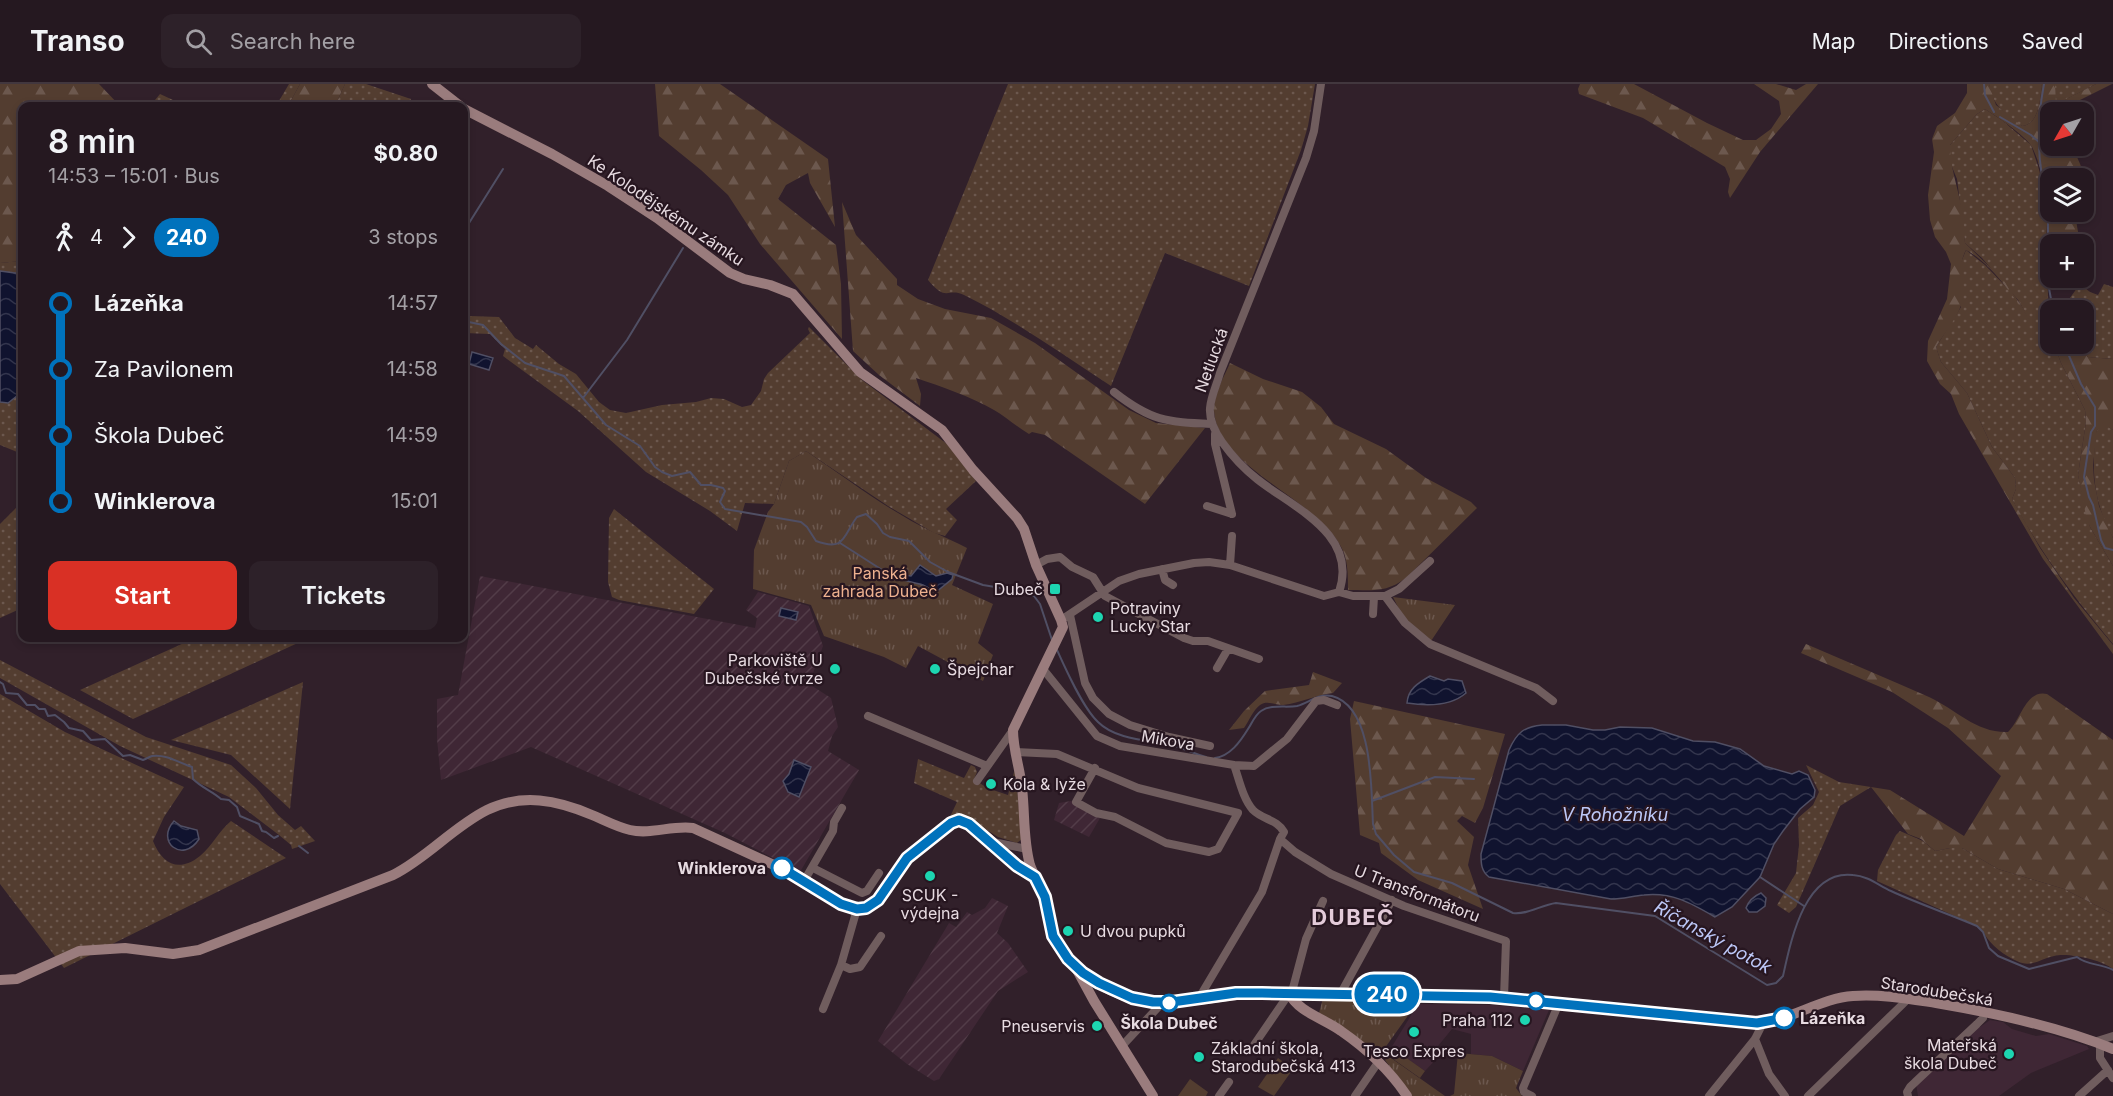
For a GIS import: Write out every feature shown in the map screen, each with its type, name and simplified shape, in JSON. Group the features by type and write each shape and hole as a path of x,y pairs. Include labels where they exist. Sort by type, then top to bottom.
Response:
{"street":[{"name":"Ke Kolodějskému zámku","path":"432,84 454,102"},
{"name":"Netlucká","path":"1321,84 1314,131 1306,158 1220,373 1210,409 1215,432 1233,457 1257,479 1320,525 1334,542 1343,568 1339,592"},
{"name":"Ke Kolodějskému zámku","path":"468,111 608,186 657,218 730,273 793,294 860,372 928,419 948,436 969,466 1021,523 1036,565 1066,617"},
{"path":"1114,392 1131,405 1155,418 1179,423 1212,424"},
{"path":"1207,506 1232,514 1215,444 1215,432"},
{"path":"1230,566 1232,536"},
{"path":"1036,565 1047,559 1060,557 1072,567 1093,577 1105,596 1189,640 1208,641 1259,659"},
{"path":"977,781 1013,730 1061,634 1066,617 1101,591 1119,581 1139,574 1194,562 1209,562 1230,566 1324,596 1339,592 1353,596 1374,597 1385,596 1399,589 1430,561"},
{"path":"1162,569 1165,580 1173,585"},
{"path":"1385,596 1414,632 1430,644 1536,688 1553,701"},
{"path":"1373,614 1374,597"},
{"name":"Mikova","path":"1066,617 1085,683 1093,698 1109,714 1130,725 1168,737 1210,746"},
{"path":"1216,668 1228,649"},
{"name":"Mikova","path":"1043,669 1093,732 1107,741 1120,746 1234,765"},
{"path":"1199,998 1262,892 1282,836 1275,822 1253,810 1248,803 1234,765 1254,766 1287,739 1316,701 1324,700 1337,705"},
{"path":"868,716 987,766"},
{"path":"1013,730 1027,849 1035,877"},
{"path":"1015,752 1057,754 1095,768 1138,788 1238,813 1218,849 1209,852 1177,846 1157,839 1115,818 1096,813 1076,802 1095,768"},
{"path":"0,980 17,979 79,951 125,948 173,954 199,950 393,875 421,858 484,812 512,802 539,800 563,804 632,831 693,828 804,881 841,904 857,909 866,908 874,903 907,858 951,823 959,820 964,821 1017,866 1035,877"},
{"path":"804,881 833,831 834,822 842,808"},
{"name":"U Transformátoru","path":"1282,836 1320,869 1404,906 1506,941 1504,998"},
{"path":"990,841 1027,849"},
{"path":"813,868 861,893 867,891 879,873"},
{"name":"Starodubečská","path":"1035,877 1045,897 1053,936 1074,966 1099,983 1123,995 1162,1003 1236,993 1341,993 1504,998 1763,1023 1785,1018 1841,997 1876,996 1984,1012 2039,1025 2113,1049"},
{"path":"1341,993 1392,900"},
{"path":"1254,1045 1294,986 1306,939 1323,901"},
{"path":"823,1009 841,966 857,909"},
{"path":"841,966 850,969 860,967 881,936"},
{"path":"1074,966 1153,1096"},
{"path":"1289,993 1296,1004 1341,1030 1379,1061 1407,1096"},
{"path":"1808,1096 1908,999"},
{"path":"1122,1046 1162,1003"},
{"path":"1532,1096 1522,1091 1523,1086 1559,1004"},
{"path":"1908,1096 1907,1092 1910,1087 1983,1018 1984,1012"},
{"path":"1710,1096 1755,1039 1763,1023"},
{"path":"2113,1036 2097,1043 2100,1058 2113,1077"},
{"path":"1755,1039 1769,1074 1785,1096"},
{"path":"1355,1096 1379,1061"},
{"path":"2079,1096 2108,1070"},
{"path":"1219,1096 1229,1082"}],"shaded area":[{"path":"480,576 755,628 757,618 746,610 758,592 809,606 823,646 809,684 831,698 838,727 832,736 828,751 859,770 800,872 725,833 531,747 441,780 437,739 437,699 458,695"},
{"path":"1071,801 1100,818 1089,837 1054,820 1059,803"},
{"path":"992,898 1008,906 997,933 1008,943 1028,972 998,991 939,1079 934,1081 907,1064 878,1041 949,923 956,927 967,912 972,915 985,908"},
{"path":"1418,1004 1493,1005 1549,1010 1523,1071 1492,1056 1471,1054 1471,1034 1452,1029 1438,1046 1444,1051 1425,1071 1391,1048"},
{"name":"Mateřská škola Dubeč","path":"1990,1020 2003,1022 2012,1029 2036,1036 2049,1034 2087,1046 2089,1049 2031,1073 1999,1096 1918,1096 1916,1084 1912,1079 1975,1021 1980,1027"}],"green space":[{"path":"0,84 99,84 116,102 18,102 18,261 0,263"},
{"path":"289,84 300,84 290,102 278,102"},
{"path":"300,84 345,84 337,102 290,102"},
{"path":"345,84 366,84 411,99 409,102 337,102"},
{"path":"655,84 720,84 828,159 835,227 810,183 808,173 786,185 778,199 836,245 841,284 842,339 760,244 728,195 659,136"},
{"path":"1008,84 1315,84 1308,126 1301,150 1249,286 1165,253 1111,386 1002,315 964,295 943,293 928,280"},
{"path":"1580,84 1634,84 1743,140 1756,140 1771,129 1781,114 1779,101 1754,84 1776,84 1796,90 1806,84 1818,84 1760,152 1730,198 1728,192 1730,179 1725,167 1643,118 1579,94"},
{"path":"1967,84 1989,84 1996,105 2022,126 2028,124 2036,116 2040,103 2040,156 2077,156 2082,168 2040,168 2029,142 1985,109 1977,114 1950,145 1963,214 1965,243 2005,282 2030,321 1993,272 1966,250 1961,268 1964,290 1962,303 1936,347 1941,362 1967,393 1992,447 2015,478 2016,489 2012,499 2040,548 2074,598 2113,645 2113,654 2043,559 1959,414 1951,394 1940,384 1927,361 1928,341 1947,299 1951,264 1946,252 1935,237 1930,220 1928,195 1934,152 1932,139 1937,126 1955,113 1967,93"},
{"path":"1989,84 2042,84 2036,116 2028,124 2022,126 2005,113 1991,92"},
{"path":"2042,84 2055,84 2056,102 2040,102"},
{"path":"2055,84 2096,84 2061,102 2055,102"},
{"path":"2096,84 2112,84 2078,101 2060,102"},
{"path":"160,94 175,102 153,102"},
{"path":"1985,109 2031,145 2040,174 2040,222 2047,222 2046,234 2040,234 2040,288 2048,288 2048,300 2040,300 2040,354 2058,354 2085,410 2086,422 2078,475 2090,527 2113,566 2113,644 2085,610 2034,538 2012,499 2016,489 2015,478 1992,447 1967,393 1941,362 1936,347 1961,307 1960,265 1966,250 1985,265 2011,292 2030,320 2018,300 1982,258 1965,243 1957,179 1950,162 1950,145 1977,114"},
{"path":"842,202 856,235 897,279 897,285 918,299 945,309 991,318 1035,343 1129,410 1156,423 1205,428 1145,504 1045,435 1032,432 1029,434 985,405 916,378 921,394 920,406 879,375 853,351"},
{"path":"2048,222 2076,222 2078,234 2047,234"},
{"path":"18,261 18,273 0,271 0,263"},
{"path":"2104,284 2113,287 2113,359 2088,357 2084,354 2094,354 2094,300 2068,300 2077,288 2085,288 2098,295"},
{"path":"468,315 499,317 515,338 533,349 536,345 559,364 576,374 599,402 610,410 626,413 711,398 724,399 742,407 751,405 761,391 768,373 810,333 809,327 862,380 947,444 976,481 946,509 957,520 945,536 934,533 888,506 806,451 789,461 774,504 745,503 737,531 710,511 646,472 578,411 503,356 505,349 490,334 468,333"},
{"path":"2058,354 2084,354 2088,357 2113,359 2113,430 2108,427 2097,430 2093,465 2099,506 2113,538 2113,566 2086,516 2078,475 2086,422 2085,410"},
{"path":"1230,363 1263,379 1302,392 1321,407 1334,424 1386,449 1426,478 1471,502 1477,508 1399,583 1379,590 1348,590 1348,571 1344,553 1332,534 1315,516 1251,468 1233,450 1220,432 1214,405 1219,386"},
{"path":"18,395 18,452 0,445 0,402 8,403"},
{"path":"2102,427 2109,427 2113,430 2113,538 2098,500 2094,475 2096,433"},
{"name":"Panská zahrada Dubeč","path":"806,451 901,515 967,548 952,585 993,604 978,643 993,655 983,681 918,646 906,668 884,657 824,636 811,605 753,589 754,550 768,512 774,504 789,461"},
{"path":"18,506 18,610 0,618 0,524"},
{"path":"614,509 714,589 694,614 612,597 608,582 609,518"},
{"path":"1393,597 1455,605 1431,641 1403,617"},
{"path":"186,642 300,642 133,719 80,690"},
{"path":"1806,644 1929,697 1986,729 2008,732 2034,696 2047,694 2113,740 2113,914 2064,889 1998,869 1962,848 1935,851 1921,839 1908,834 1871,787 1890,790 1964,836 2001,776 1948,728 1892,692 1801,653"},
{"path":"0,660 146,737 231,765 256,788 278,815 295,830 301,826 315,841 292,849 291,845 279,835 229,797 120,746 0,678"},
{"path":"1313,672 1342,683 1333,693 1296,703 1260,705 1244,728 1229,730 1244,711 1265,691 1309,685"},
{"path":"303,682 290,809 231,755 171,740"},
{"path":"0,694 65,732 184,787 164,817 153,841 161,855 172,864 185,864 200,856 231,821 286,858 64,968 0,884"},
{"path":"1354,701 1505,734 1483,808 1475,823 1462,816 1457,821 1474,837 1468,865 1483,909 1418,880 1381,853 1379,843 1360,835 1350,719"},
{"path":"918,759 964,778 971,765 977,772 974,779 987,788 1008,795 1015,768 1022,839 1017,843 998,837 965,816 948,821 957,802 914,783"},
{"path":"1806,765 1839,782 1871,787 1840,806 1796,907 1789,913 1777,905 1796,873 1799,845 1798,818 1813,805 1819,792"},
{"path":"1900,831 1923,841 1935,851 1962,848 1998,869 2064,889 2113,914 2113,969 2093,960 2068,955 2022,963 1998,950 1979,927 1877,881 1878,870"},
{"path":"1323,998 1411,999 1412,1010 1382,1052 1377,1054 1319,1013"},
{"path":"1398,1052 1425,1071 1420,1078 1393,1059"},
{"path":"1458,1053 1492,1056 1523,1071 1516,1088 1522,1096 1450,1096 1454,1094"},
{"path":"1278,1058 1293,1069 1274,1096 1258,1087"},
{"path":"1391,1058 1445,1096 1412,1096 1385,1060"},
{"path":"1190,1079 1208,1092 1206,1096 1178,1096"}],"water":[{"path":"0,271 18,273 18,395 8,403 0,402"},
{"path":"472,352 493,358 489,370 469,364"},
{"path":"920,565 936,576 947,573 953,575 952,579 936,592 923,585 903,580 903,575 911,576"},
{"path":"781,608 798,612 796,620 779,616"},
{"path":"1430,676 1444,681 1448,679 1462,681 1466,693 1446,703 1422,705 1407,703 1412,690"},
{"name":"V Rohožníku","path":"1566,725 1593,730 1620,727 1652,728 1693,741 1715,742 1740,749 1764,766 1792,774 1799,771 1808,775 1815,790 1814,797 1800,809 1774,844 1760,877 1732,907 1715,917 1689,903 1664,895 1611,899 1489,877 1481,864 1481,854 1509,750 1522,732 1530,727"},
{"path":"794,760 811,767 799,797 788,792 783,781 789,774"},
{"path":"174,821 181,826 197,830 199,839 193,846 186,850 179,850 169,843 169,829"},
{"path":"1761,893 1766,898 1765,906 1757,912 1749,912 1746,908 1749,903"}],"waterway":[{"path":"1984,84 1985,95 1994,112"},
{"name":"Říčanský potok","path":"2044,84 2039,142 2041,172 2048,200 2048,283 2051,300"},
{"path":"2000,117 2031,135 2040,143"},
{"path":"468,225 503,169"},
{"path":"583,398 627,340 683,248"},
{"name":"Říčanský potok","path":"468,322 483,325 501,344 525,363 564,376 606,425 640,446 655,467 662,472 672,476 690,472 701,485 723,488 725,491 720,502 725,509 801,522 816,541 826,544 838,543 857,517 866,514 883,533 909,541 930,562 948,572 983,585 1020,591 1034,596 1040,604 1052,640"},
{"name":"Říčanský potok","path":"2068,354 2081,384 2095,407 2095,426 2091,432 2084,477 2101,540 2105,548 2113,550"},
{"path":"840,543 890,575 906,578"},
{"name":"Říčanský potok","path":"1057,650 1087,708 1105,728 1123,736 1172,745 1206,757"},
{"path":"0,682 6,693 18,694 27,705 45,709 48,716 55,715 69,728 83,731 91,740 105,739 123,756 130,755 143,760 152,756 163,756 192,767 193,779 196,782 221,799 229,800 237,807 240,816 259,824 262,831 274,838 278,836"},
{"name":"Říčanský potok","path":"1215,758 1234,748 1261,711 1274,707 1297,706 1318,697 1332,696 1346,703 1356,716 1363,733 1368,752 1373,824 1376,834 1394,855 1414,872 1452,883 1513,913 1524,913 1556,903 1655,916 1767,985 1776,983 1783,976 1796,927 1812,895 1823,883 1837,876 1853,875 1868,879 1902,896 1977,926 1983,932 1989,948 1998,956 2029,969 2077,957 2113,970"},
{"path":"1372,801 1435,777 1474,779"},
{"path":"299,846 308,853"},
{"path":"1760,877 1804,906"}],"bus line":[{"name":"240","path":"782,868 849,908 866,908 878,900 907,858 951,823 964,821 980,832 1017,866 1035,877 1045,897 1053,936 1074,966 1099,983 1123,995 1153,1002 1172,1002 1236,993 1413,994 1504,998 1757,1023 1784,1018"}],"place":[{"name":"Dubeč","path":"1055,589"},
{"name":"Potraviny Lucky Star","path":"1098,617"},
{"name":"Parkoviště U Dubečské tvrze","path":"835,669"},
{"name":"Špejchar","path":"935,669"},
{"name":"Kola & lyže","path":"991,784"},
{"name":"Winklerova","path":"782,868"},
{"name":"SCUK - výdejna","path":"930,876"},
{"name":"U dvou pupků","path":"1068,931"},
{"name":"Škola Dubeč","path":"1169,1003"},
{"name":"Lázeňka","path":"1784,1018"},
{"name":"Praha 112","path":"1525,1020"},
{"name":"Pneuservis","path":"1097,1026"},
{"name":"Tesco Expres","path":"1414,1032"},
{"name":"Mateřská škola Dubeč","path":"2009,1054"},
{"name":"Základní škola, Starodubečská 413","path":"1199,1057"}],"district":[{"name":"DUBEČ","path":"1353,917"}]}
